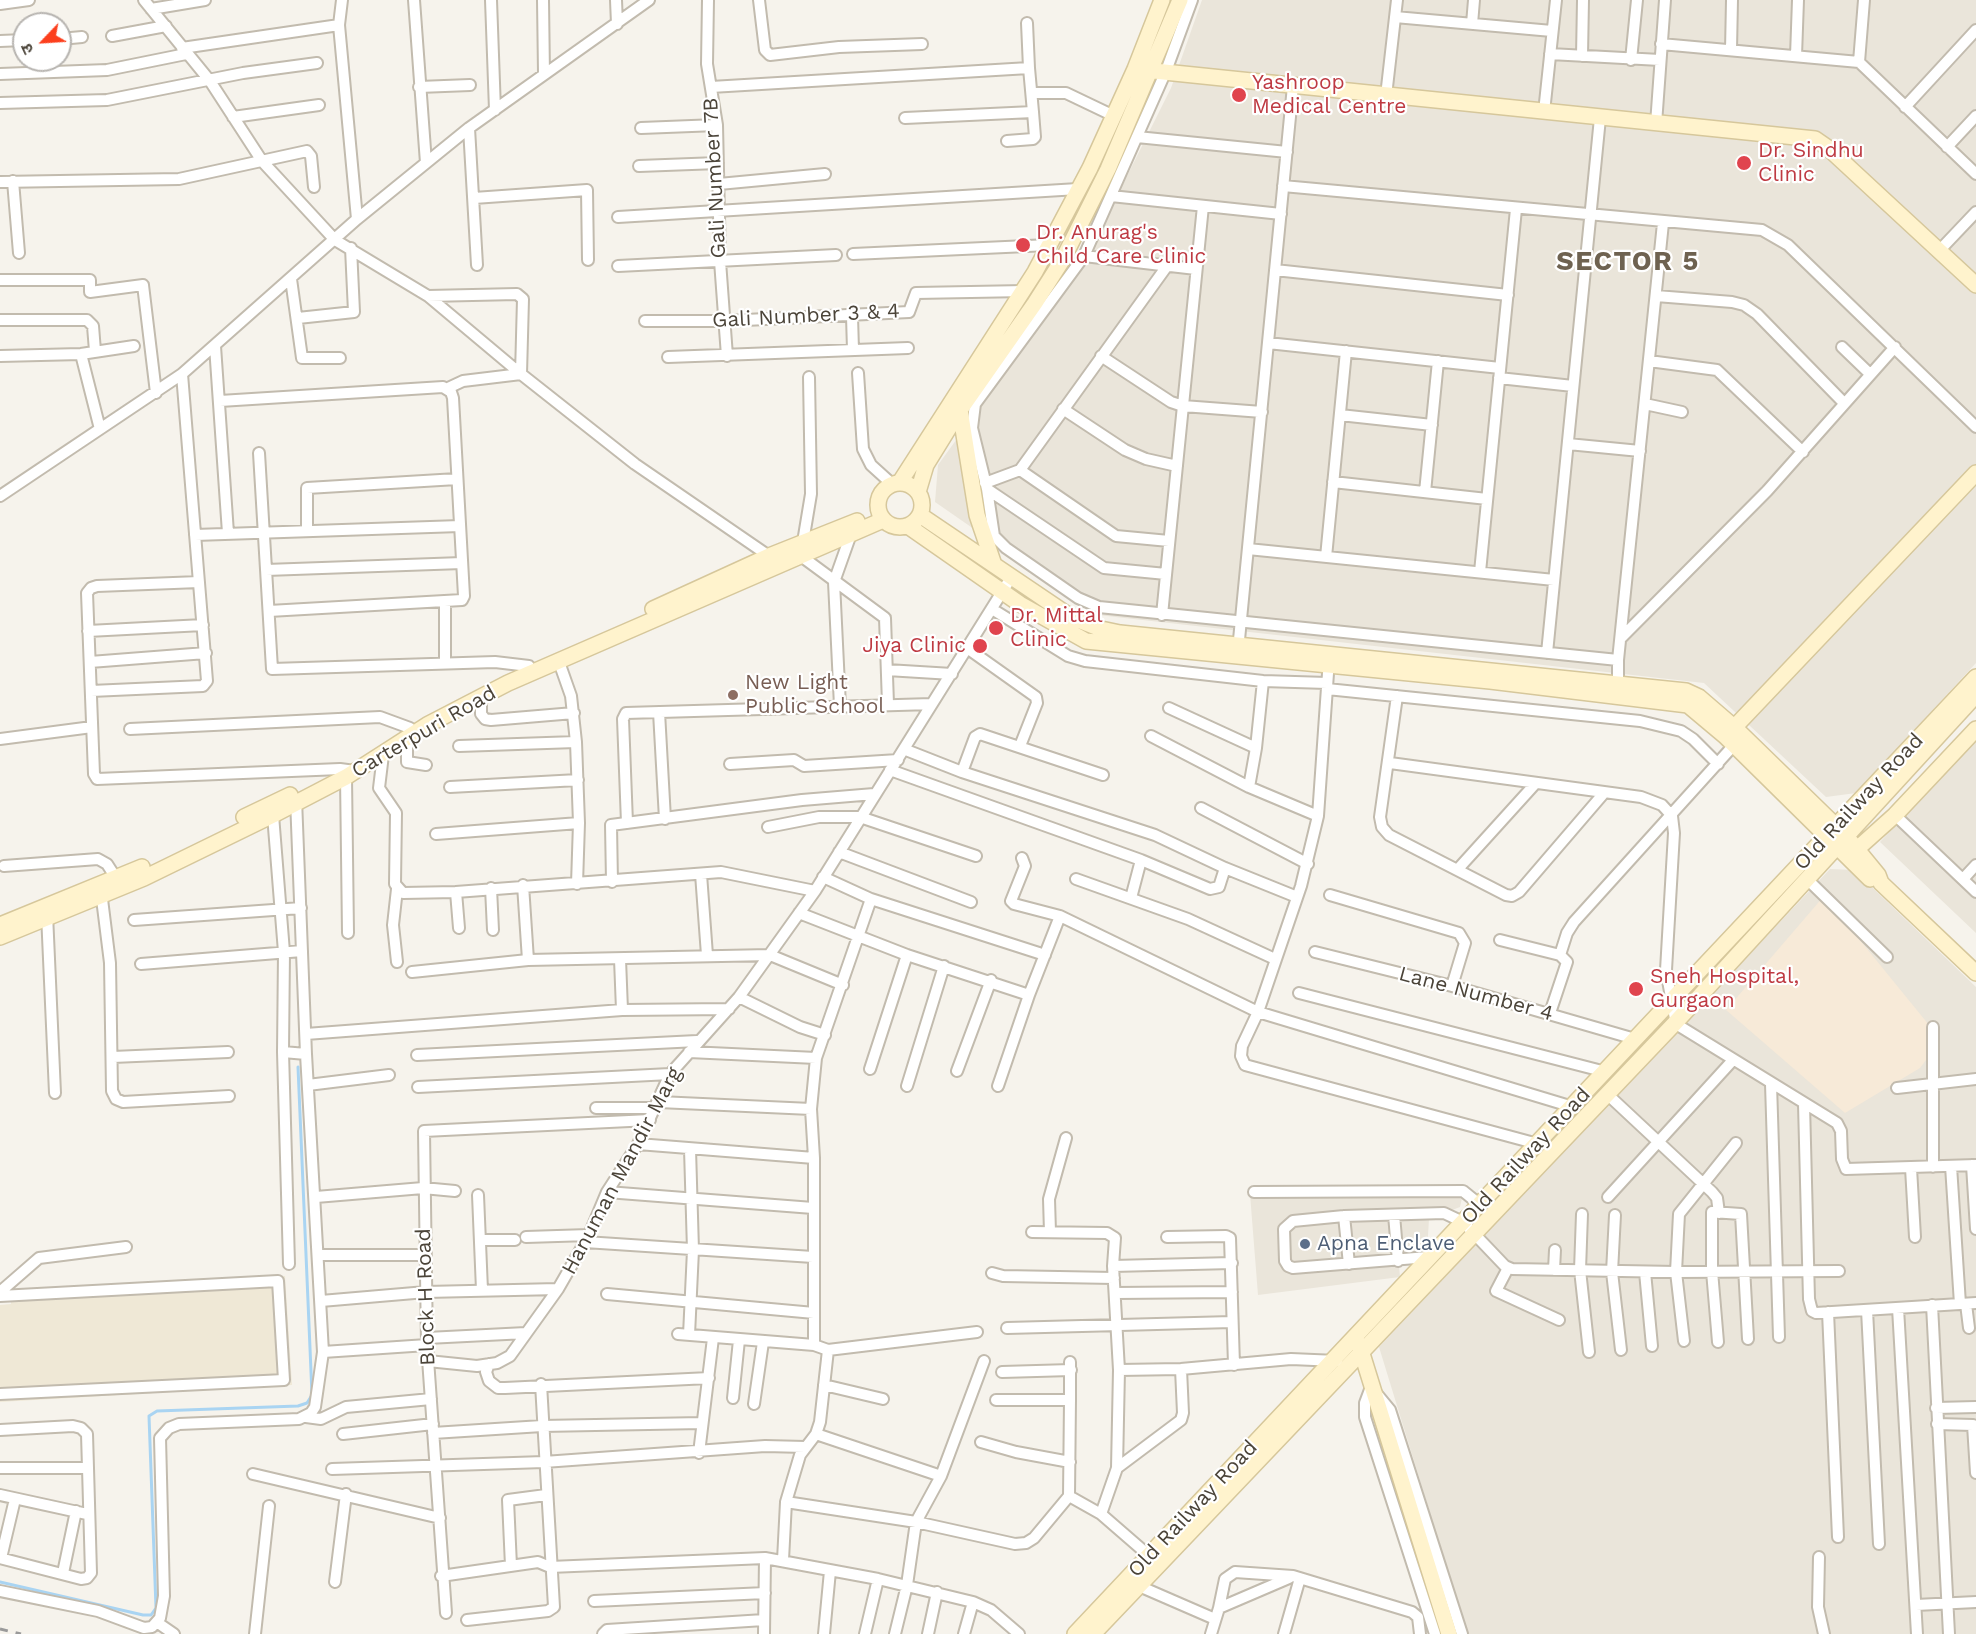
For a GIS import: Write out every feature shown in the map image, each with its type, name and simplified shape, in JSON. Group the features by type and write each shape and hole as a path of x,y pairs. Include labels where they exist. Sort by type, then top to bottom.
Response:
{"main road":[{"path":"896,483 912,486 918,492 922,505 920,514 908,526 898,527 881,516 880,495 896,483 1025,291 1078,189 1135,69 1162,0"},
{"path":"918,492 926,465 960,410 1063,259 1108,169 1180,0"},
{"path":"1135,69 1815,139 1828,148 1976,285"},
{"path":"960,410 977,515 993,562"},
{"path":"1731,736 1976,473"},
{"path":"920,514 1071,616 1094,627 1120,633 1238,650"},
{"name":"Carterpuri Road","path":"101,890 116,878 296,798 383,755 408,733 481,697 802,549 881,516"},
{"name":"Carterpuri Road","path":"347,773 408,733 529,666 769,556 851,534 881,516"},
{"path":"908,526 1002,591 1061,629 1086,641 1238,650 1618,690 1686,691 1699,697 1731,736 1842,841 1874,882 1881,883"},
{"name":"Old Railway Road","path":"1075,1634 1154,1560 1341,1363 1428,1257 1671,1004 1789,879 1830,830 1976,677"},
{"name":"Old Railway Road","path":"1358,1343 1472,1235 1675,1023 1976,694"},
{"path":"1857,849 1891,818 1976,729"},
{"name":"Carterpuri Road","path":"0,925 46,912 101,890 144,878 273,814 296,798"},
{"path":"1872,807 1891,818"},
{"path":"1842,841 1857,849 1878,875 1881,883 1976,973"},
{"name":"Carterpuri Road","path":"0,937 46,912"},
{"path":"1358,1343 1449,1634"},
{"name":"Old Railway Road","path":"1093,1634 1139,1586 1154,1560"}],"street":[{"path":"0,3 29,0"},
{"path":"148,4 205,0"},
{"path":"342,0 339,25 357,219"},
{"path":"414,0 426,162"},
{"path":"491,0 495,110"},
{"path":"543,0 544,74"},
{"path":"616,0 617,24"},
{"name":"Gali Number 7B","path":"708,0 707,64 717,125 720,261 727,356"},
{"path":"759,0 765,50 770,55 839,47 922,44"},
{"path":"1192,0 1166,71 1084,256 975,404 972,428 986,486 994,536 1006,549 1090,604 1162,615 1618,660"},
{"path":"1386,96 1397,0"},
{"path":"1472,24 1474,0"},
{"path":"1544,112 1556,0"},
{"path":"1582,56 1583,0"},
{"path":"1631,60 1636,0"},
{"path":"1656,124 1665,0"},
{"path":"1731,50 1732,0"},
{"path":"1796,56 1798,0"},
{"path":"1859,62 1864,0"},
{"path":"0,496 182,374 357,219 426,162 469,128 617,24 642,2"},
{"path":"148,4 210,81 262,161 335,240 428,296 521,374 635,464 769,556"},
{"path":"1395,17 1552,31"},
{"path":"1007,141 1032,140 1035,137 1027,23"},
{"path":"0,74 107,70 184,51 339,25"},
{"path":"112,36 166,26"},
{"path":"1905,107 1976,30"},
{"path":"72,38 82,38"},
{"path":"1661,44 1859,62 1976,174"},
{"path":"1550,54 1660,60"},
{"path":"0,103 107,100 243,74 317,63"},
{"path":"711,87 1029,68"},
{"path":"419,87 470,85"},
{"path":"1238,650 1293,86"},
{"path":"1033,93 1066,93 1112,115"},
{"path":"233,117 319,105"},
{"path":"905,118 1033,112"},
{"path":"1947,147 1976,116"},
{"path":"1547,653 1600,118"},
{"path":"640,128 717,125"},
{"path":"469,128 477,266"},
{"path":"1137,137 1287,152"},
{"path":"0,182 179,179 305,151 310,152 314,187"},
{"path":"639,166 718,163"},
{"path":"719,184 825,174"},
{"path":"14,181 19,253"},
{"path":"1283,186 1663,223 1747,227 1774,235 1788,245 1976,427"},
{"path":"618,217 1078,189"},
{"path":"474,198 587,190 588,260"},
{"path":"1111,196 1281,214"},
{"path":"1162,615 1203,206"},
{"path":"1480,572 1516,208"},
{"path":"1938,252 1976,212"},
{"path":"1618,690 1618,660 1663,223"},
{"path":"853,254 1049,245"},
{"path":"298,318 354,312 351,248"},
{"path":"618,266 836,255"},
{"path":"1084,256 1196,269"},
{"path":"986,486 1020,470 1167,266"},
{"path":"1275,270 1508,295"},
{"path":"291,279 302,358 340,358"},
{"path":"0,280 90,280 90,292 143,285 156,393"},
{"name":"Gali Number 3 & 4","path":"645,321 724,321 909,312 916,293 1025,291"},
{"path":"428,296 520,294 523,298 521,374"},
{"path":"1656,296 1744,305 1757,314 1843,402"},
{"path":"852,316 853,350"},
{"path":"0,320 87,320 93,326 95,351"},
{"path":"1268,343 1438,361 1573,386"},
{"path":"0,356 81,354 134,346"},
{"path":"215,346 228,533"},
{"path":"1842,347 1870,374"},
{"path":"1621,638 1803,452 1843,402 1895,347"},
{"path":"668,357 908,348"},
{"path":"1326,556 1346,351"},
{"path":"81,354 100,429"},
{"path":"1101,356 1161,397 1183,406 1262,412"},
{"path":"1425,492 1438,361"},
{"path":"1649,361 1717,370 1803,452"},
{"path":"858,373 863,448 871,465 896,483"},
{"path":"91,691 203,686 207,681 182,374"},
{"path":"220,401 448,388 463,381 521,374"},
{"path":"809,377 811,494 802,549 834,582 885,618 888,704"},
{"path":"269,611 458,602 464,596 453,398 448,388"},
{"path":"1645,404 1682,412"},
{"path":"1063,409 1125,450 1146,459 1177,466"},
{"path":"1340,415 1432,425"},
{"path":"1568,444 1640,451"},
{"path":"259,453 271,667 274,669 495,662 529,666"},
{"path":"1020,470 1116,536 1169,541"},
{"path":"307,530 307,488 457,479"},
{"path":"1333,482 1487,499"},
{"path":"986,486 1104,568 1166,574"},
{"path":"195,535 460,526"},
{"path":"840,706 834,582 851,534"},
{"path":"1248,549 1554,580"},
{"path":"266,570 462,563"},
{"name":"Hanuman Mandir Marg","path":"489,1364 510,1356 558,1289 587,1239 607,1192 638,1144 658,1105 670,1074 697,1041 739,997 815,891 890,770 906,750 1012,576"},
{"path":"199,582 91,588 86,598 94,774 101,779 347,773 348,933"},
{"path":"445,602 445,663"},
{"path":"992,609 1076,659 1660,725 1681,731 1693,739 1718,764"},
{"path":"88,630 203,625"},
{"path":"967,648 1036,697 1037,703 1020,746"},
{"path":"90,662 206,653"},
{"path":"1329,659 1318,816 1308,864 1258,1012 1242,1046 1241,1056 1245,1065 1250,1068 1538,1144"},
{"path":"560,662 574,713 579,823 577,884"},
{"path":"887,670 952,674"},
{"path":"1249,788 1263,681"},
{"path":"1397,696 1390,763 1380,817 1382,827 1389,835 1506,895 1512,896 1519,892 1604,794"},
{"path":"481,697 481,714 484,719 574,713"},
{"path":"627,823 623,719 626,714 632,712 932,704"},
{"path":"1169,708 1256,748"},
{"path":"659,712 665,819"},
{"path":"130,729 380,717 408,733 407,762 426,765"},
{"path":"0,739 92,727"},
{"path":"962,772 978,734 1103,775"},
{"path":"1151,736 1249,788 1318,816"},
{"path":"1560,955 1567,933 1574,922 1718,764 1731,736"},
{"path":"459,746 576,742"},
{"path":"906,750 962,772 1155,835 1225,868 1296,897"},
{"path":"383,755 379,788 392,807 397,820 395,877 397,889 393,925 396,962"},
{"path":"729,764 794,760 804,766 898,760"},
{"path":"1390,763 1651,800 1662,805 1672,816 1674,833 1666,970 1675,1023 1837,1123 1841,1131 1842,1159 1846,1169 1974,1165 1976,1229"},
{"path":"890,770 1141,860 1212,890 1219,887 1225,868"},
{"path":"450,787 578,780"},
{"path":"1458,869 1535,784"},
{"path":"612,882 611,825 802,800 874,795"},
{"path":"296,798 306,1054 316,1197 323,1352 315,1407 306,1417"},
{"path":"1201,808 1308,864"},
{"path":"273,814 284,952 283,1052 289,1264"},
{"path":"768,826 819,817 860,817 976,856"},
{"path":"1891,818 1976,892"},
{"path":"436,834 579,823"},
{"path":"839,852 971,902"},
{"path":"1022,858 1025,866 1011,902 1059,916 1258,1012 1573,1107"},
{"path":"4,866 98,859 107,864 116,878"},
{"path":"1131,898 1141,860"},
{"path":"1963,879 1976,865"},
{"path":"397,889 410,894 456,892 523,885 612,882 721,872 815,891"},
{"path":"701,874 707,956"},
{"path":"823,878 871,899 1045,955"},
{"path":"1076,879 1188,919 1275,959"},
{"path":"1808,880 1887,957"},
{"path":"523,885 528,960"},
{"path":"491,888 493,930"},
{"path":"101,890 110,963 112,1092 116,1099 123,1101 229,1096"},
{"path":"456,892 459,928"},
{"path":"1330,895 1459,933 1465,943 1452,986"},
{"path":"814,1345 814,1158 811,1109 816,1058 871,899"},
{"path":"134,920 301,908"},
{"path":"46,912 55,1093"},
{"path":"799,913 907,955 991,980 1029,995"},
{"path":"998,1086 1059,916"},
{"path":"1500,940 1560,955 1567,962 1550,1013"},
{"path":"141,964 302,951"},
{"name":"Lane Number 4","path":"1315,952 1452,986 1635,1039"},
{"path":"412,972 528,960 770,955 843,985"},
{"path":"870,1069 907,955"},
{"path":"620,959 622,1010"},
{"path":"908,1086 944,966"},
{"path":"957,1071 991,980"},
{"path":"1299,993 1606,1072"},
{"path":"739,997 800,1027 825,1035"},
{"path":"306,1034 622,1010 729,1009"},
{"path":"1933,1027 1933,1167"},
{"path":"417,1055 697,1041"},
{"path":"113,1057 228,1052"},
{"path":"283,1052 306,1054"},
{"path":"689,1052 816,1058"},
{"path":"1608,1197 1660,1143 1733,1059"},
{"path":"418,1088 670,1074"},
{"path":"308,1085 389,1075"},
{"path":"1897,1088 1976,1079"},
{"path":"1771,1084 1775,1270 1779,1337"},
{"path":"1606,1093 1715,1194 1719,1213"},
{"path":"1804,1104 1809,1299 1812,1311 1968,1304"},
{"path":"596,1108 658,1105 811,1109"},
{"name":"Block H Road","path":"446,1613 441,1576 440,1518 427,1341 423,1188 424,1131 650,1120"},
{"path":"1050,1232 1049,1199 1066,1138"},
{"path":"1684,1341 1676,1272 1679,1214 1736,1143"},
{"path":"638,1144 814,1158"},
{"path":"690,1149 693,1250 690,1301 684,1334 814,1345 828,1350 977,1332"},
{"path":"1951,1166 1969,1328"},
{"path":"1911,1168 1915,1237"},
{"path":"316,1197 423,1188 455,1191"},
{"path":"1254,1192 1462,1191 1479,1204"},
{"path":"607,1192 813,1208"},
{"path":"478,1195 482,1290"},
{"path":"1718,1342 1712,1271 1712,1212 1741,1214 1748,1339"},
{"path":"1428,1257 1293,1268 1285,1261 1284,1229 1287,1224 1344,1216 1444,1213 1463,1222 1472,1235 1508,1268 1612,1272 1839,1271"},
{"path":"1582,1214 1580,1270 1589,1352"},
{"path":"1394,1215 1398,1261"},
{"path":"1615,1215 1612,1272 1621,1350"},
{"path":"1344,1216 1349,1264"},
{"path":"1032,1232 1112,1234 1115,1244 1113,1266 1119,1370 1117,1468 1101,1514"},
{"path":"1167,1237 1226,1236 1232,1242 1234,1365"},
{"path":"480,1240 587,1239 693,1250 813,1257"},
{"path":"0,1292 39,1258 126,1246"},
{"path":"1554,1270 1555,1250"},
{"path":"319,1255 425,1255"},
{"path":"1113,1266 1232,1263"},
{"path":"1508,1268 1496,1290 1559,1320"},
{"path":"1645,1272 1652,1346"},
{"path":"992,1273 1003,1276 1114,1278"},
{"path":"0,1296 279,1281 284,1380 0,1394"},
{"path":"321,1301 426,1292 558,1289"},
{"path":"1115,1293 1232,1292"},
{"path":"608,1294 814,1313"},
{"path":"1932,1305 1949,1634"},
{"path":"1898,1308 1917,1634"},
{"path":"1867,1310 1879,1544"},
{"path":"1828,1312 1838,1537"},
{"path":"1007,1328 1232,1322"},
{"path":"323,1352 526,1333"},
{"path":"699,1453 713,1338"},
{"path":"733,1398 739,1340"},
{"path":"754,1404 764,1342"},
{"path":"783,1560 786,1502 805,1447 816,1434 828,1350"},
{"path":"1119,1370 1181,1369 1291,1359 1341,1363"},
{"path":"428,1361 455,1365 489,1364 486,1377 498,1388 541,1384 709,1378"},
{"path":"895,1634 907,1586 916,1522 942,1476 984,1361"},
{"path":"786,1502 916,1522 1015,1544 1026,1543 1034,1538 1069,1496 1070,1366 1002,1372"},
{"path":"1117,1468 1181,1420 1184,1413 1181,1369"},
{"path":"466,1620 551,1610 555,1605 550,1568 541,1384"},
{"path":"824,1385 883,1399"},
{"path":"1435,1634 1365,1417 1365,1403 1371,1387 1390,1410 1462,1634"},
{"path":"158,1623 164,1596 160,1438 169,1428 179,1424 306,1417 321,1419 346,1407 431,1399"},
{"path":"996,1400 1070,1400"},
{"path":"1936,1408 1976,1407"},
{"path":"343,1434 433,1428 702,1423"},
{"path":"1937,1424 1973,1425 1976,1473"},
{"path":"0,1430 74,1426 81,1428 87,1434 88,1468 82,1512 63,1574"},
{"path":"816,1434 942,1476"},
{"path":"981,1442 1016,1452 1070,1462"},
{"path":"332,1469 436,1463 544,1462 699,1453 765,1446 805,1447"},
{"path":"0,1468 88,1468"},
{"path":"254,1474 440,1518"},
{"path":"335,1582 346,1494"},
{"path":"0,1495 82,1512"},
{"path":"511,1566 508,1500 546,1495"},
{"path":"1069,1496 1101,1514 1154,1560"},
{"path":"15,1499 0,1558 81,1579 91,1574 82,1512"},
{"path":"255,1634 268,1506"},
{"path":"1819,1557 1818,1607 1824,1634"},
{"path":"441,1576 537,1562 550,1568 765,1558 878,1579 973,1602 987,1607 1015,1632"},
{"path":"764,1634 765,1558"},
{"path":"824,1634 830,1570"},
{"path":"1211,1634 1225,1579 1235,1572 1296,1577 1412,1612 1418,1617 1420,1634"},
{"path":"1219,1608 1296,1577"},
{"path":"1284,1634 1296,1577"},
{"path":"865,1634 878,1579"},
{"path":"1139,1586 1215,1619"},
{"path":"0,1591 98,1611 144,1628 158,1623"},
{"path":"928,1634 937,1592"},
{"path":"594,1601 765,1593"},
{"path":"964,1634 973,1602"},
{"path":"1916,1605 1976,1602"},
{"path":"603,1634 607,1630 764,1620"},
{"path":"158,1623 174,1634"}],"shaded area":[{"name":"SECTOR 5","path":"1202,0 1976,0 1976,663 1856,793 1826,797 1704,683 1098,615 935,502 938,465 1082,266 1171,88"},
{"path":"1976,740 1976,933 1880,842"},
{"path":"1830,869 1854,870 1976,987 1976,1634 1467,1634 1379,1347"},
{"path":"1824,896 1929,1025 1926,1060 1920,1068 1845,1113 1726,1010"},
{"name":"Apna Enclave","path":"1465,1185 1460,1207 1429,1219 1427,1252 1398,1254 1400,1277 1258,1295 1250,1194"},
{"path":"285,1276 292,1385 0,1402 0,1305 11,1304 10,1292"}],"waterway":[{"path":"0,1582 151,1615 156,1608 149,1416 157,1411 298,1406 307,1403 312,1395 298,1067"}],"railway":[{"path":"0,1629 21,1634"}],"place":[{"name":"Yashroop Medical Centre","path":"1239,95"},
{"name":"Dr. Sindhu Clinic","path":"1744,163"},
{"name":"Dr. Anurag's Child Care Clinic","path":"1023,245"},
{"name":"Dr. Mittal Clinic","path":"996,628"},
{"name":"Jiya Clinic","path":"980,646"},
{"name":"New Light Public School","path":"733,695"},
{"name":"Sneh Hospital, Gurgaon","path":"1636,989"},
{"name":"Apna Enclave","path":"1305,1244"}],"district":[{"name":"SECTOR 5","path":"1628,262"}]}
